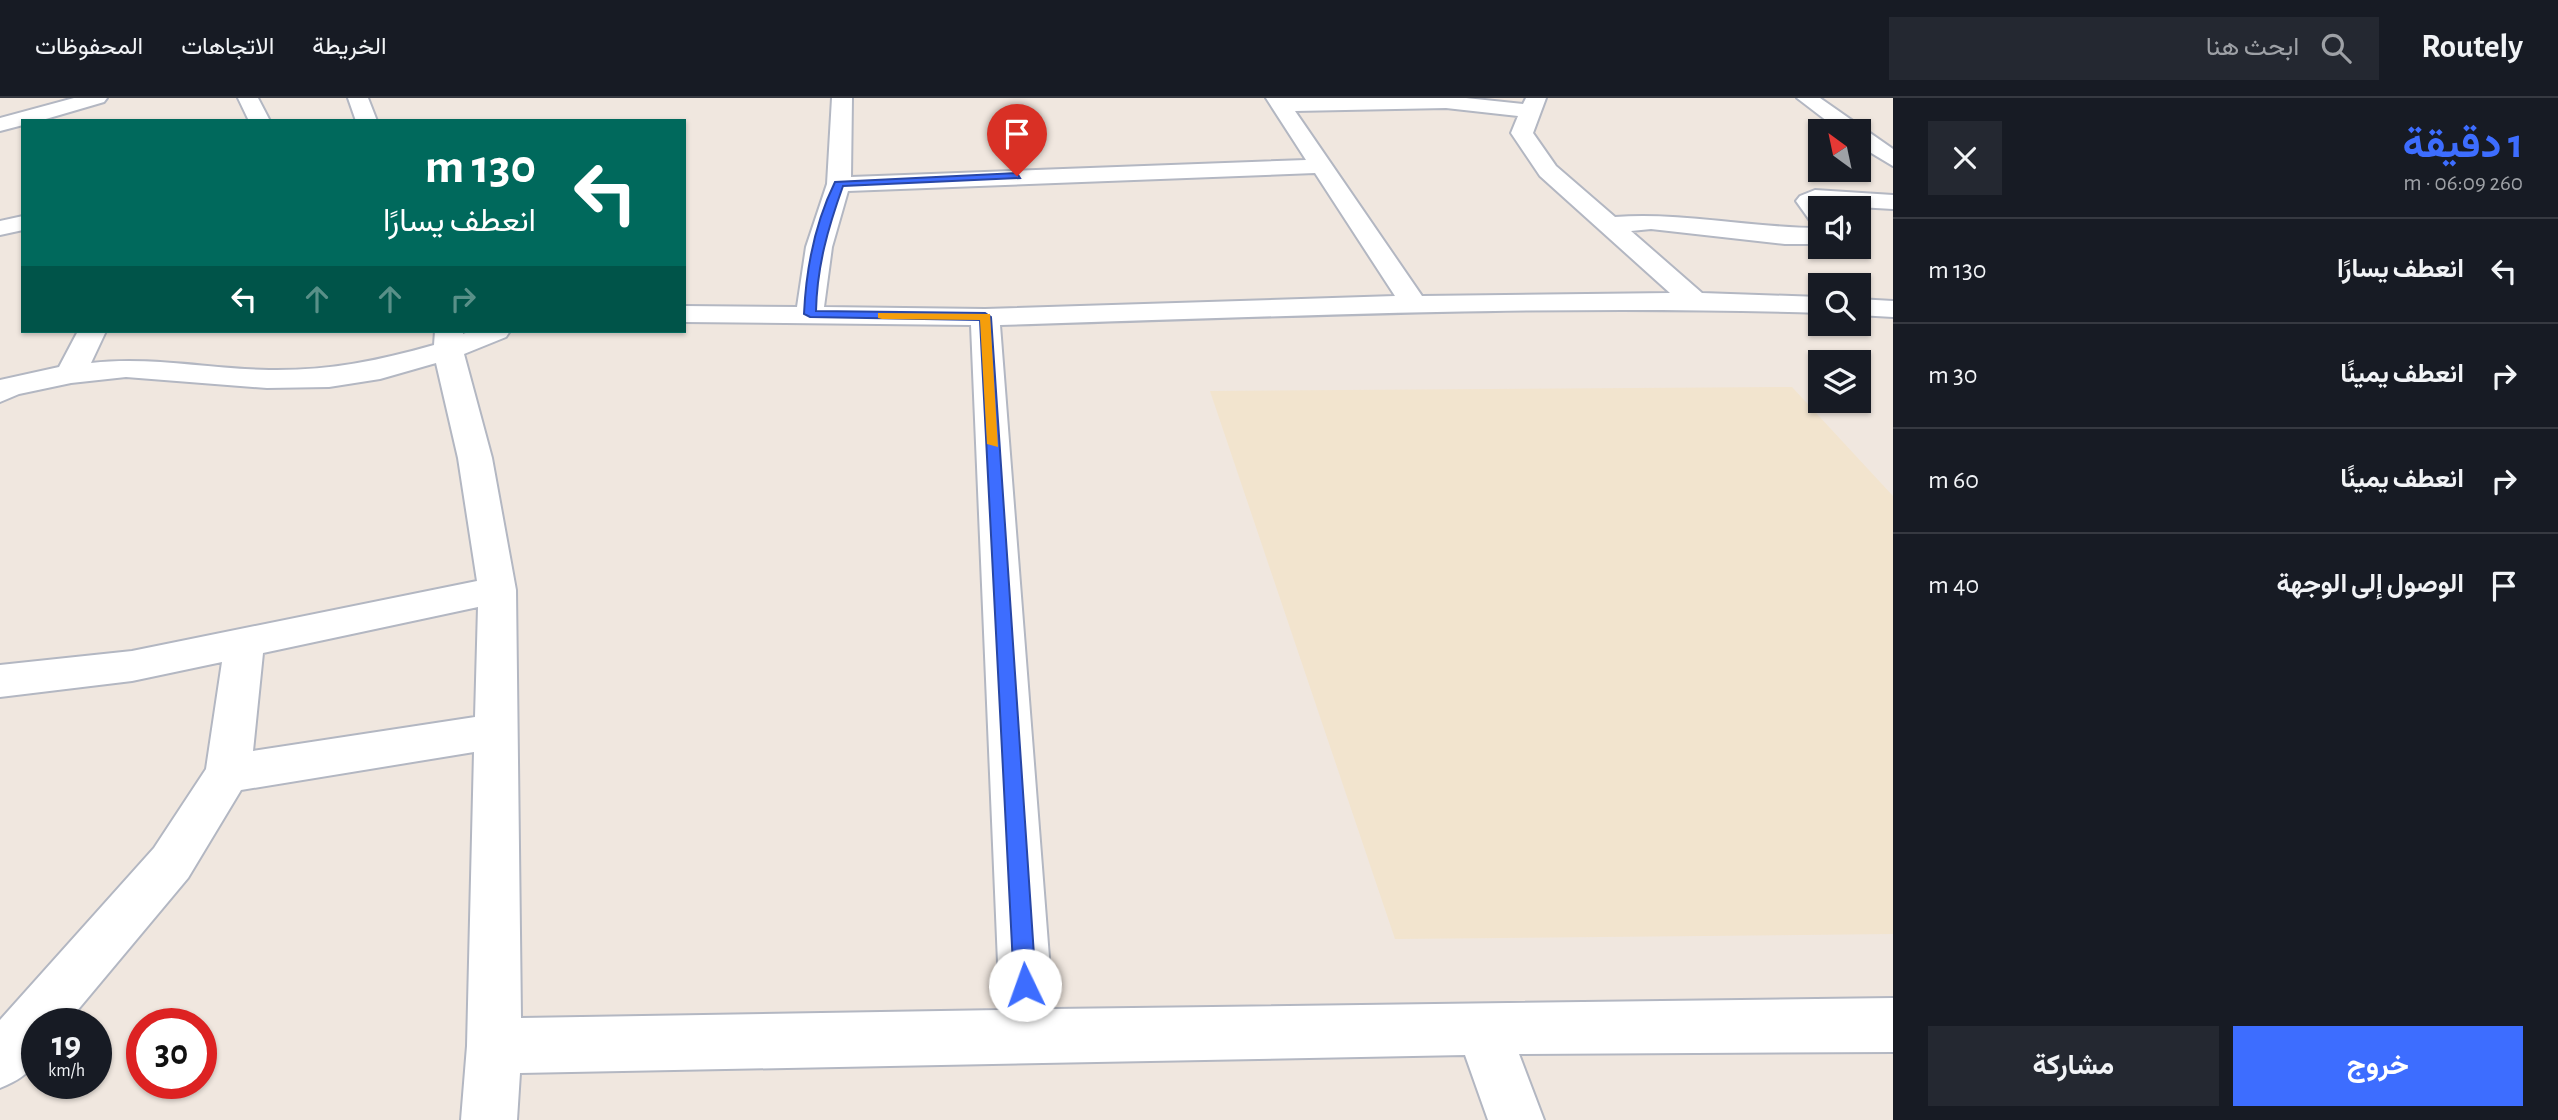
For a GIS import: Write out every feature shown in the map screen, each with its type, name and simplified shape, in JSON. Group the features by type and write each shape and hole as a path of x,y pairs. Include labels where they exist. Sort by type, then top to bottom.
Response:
{"street":[{"path":"22,119 97,98"},
{"path":"248,98 259,119"},
{"path":"358,98 367,119"},
{"path":"810,314 811,278 822,229 839,184 842,98"},
{"path":"1807,98 1837,119"},
{"path":"1279,101 1533,105 1522,133 1533,153 1548,171 1695,301"},
{"path":"1279,101 1414,304"},
{"path":"0,125 21,119"},
{"path":"1871,144 1893,159"},
{"path":"839,184 1321,166"},
{"path":"1871,201 1893,202"},
{"path":"1611,225 1651,222 1808,238"},
{"path":"0,228 21,223"},
{"path":"686,314 985,317 1414,304 1695,301 1808,305"},
{"path":"1871,308 1893,309"},
{"path":"985,317 1028,1037"},
{"path":"71,374 91,333"},
{"path":"0,393 9,387 71,374 126,368 267,379 329,378 380,370 449,340 486,333"},
{"path":"449,340 475,458 497,590 494,1046 489,1120"},
{"path":"0,681 132,666 497,590"},
{"path":"0,1061 171,863 227,774 234,739 244,643"},
{"path":"227,774 440,738 494,733"},
{"path":"494,1046 1482,1028 1893,1025"},
{"path":"1482,1028 1516,1120"}],"shaded area":[{"path":"1792,387 1808,404 1808,413 1816,413 1893,496 1893,934 1395,939 1210,391"}],"slow traffic":[{"path":"882,315 985,317 993,444"}],"route":[{"path":"1017,176 839,184 822,229 811,278 810,314 985,317 1025,985"}]}
